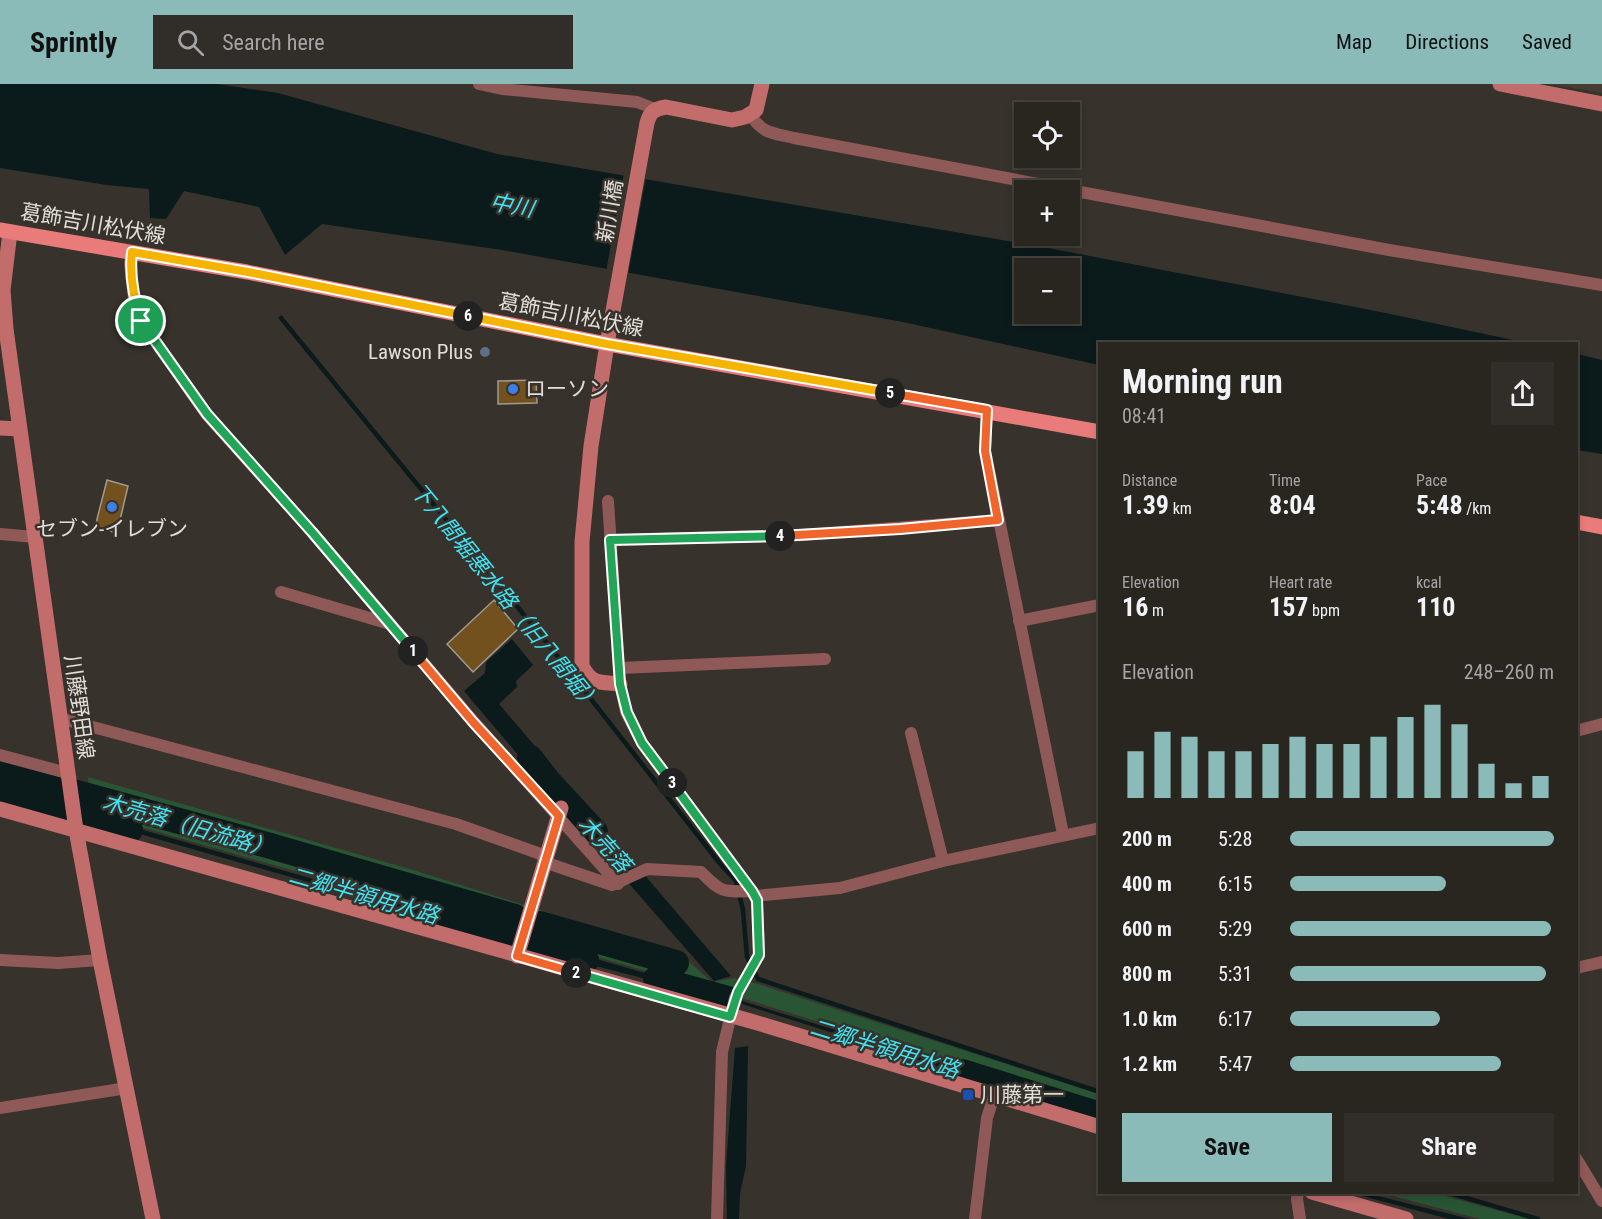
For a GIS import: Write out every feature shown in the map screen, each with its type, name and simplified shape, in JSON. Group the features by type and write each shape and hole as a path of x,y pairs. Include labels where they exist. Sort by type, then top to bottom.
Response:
{"main road":[{"name":"葛飾吉川松伏線","path":"5,231 360,294 607,344 1098,432"},
{"path":"1578,522 1602,527"}],"street":[{"path":"479,84 637,102 655,109 679,109 732,120 745,117 756,110 762,84"},
{"path":"1500,84 1602,105"},
{"name":"新川橋","path":"620,684 595,682 582,666 582,542 591,446 607,344 647,123 655,109"},
{"path":"750,114 758,127 794,138 1389,250 1602,285"},
{"name":"川藤野田線","path":"5,231 3,328 20,429 67,775 100,960 153,1219"},
{"path":"132,252 130,264 134,299 141,321 207,414 312,532 473,722 560,812 618,884"},
{"path":"987,410 985,451 1063,834"},
{"path":"0,428 20,429"},
{"path":"608,501 620,684 627,712 642,743 757,900 759,955 733,1007 722,1052 717,1219"},
{"path":"610,540 802,535 998,520"},
{"path":"0,534 35,537"},
{"path":"281,592 391,624"},
{"path":"1019,621 1098,605"},
{"path":"620,668 825,659"},
{"path":"59,718 456,824 612,885 647,869 701,872 724,892 753,893 840,888 943,861 1098,828"},
{"path":"1578,730 1602,724"},
{"path":"911,733 943,861"},
{"path":"0,755 67,775"},
{"path":"0,809 75,825 517,956 733,1007 754,1022 1098,1126"},
{"path":"517,956 560,812"},
{"path":"0,960 58,963 100,960"},
{"path":"1578,968 1602,962"},
{"path":"0,1108 127,1088"},
{"path":"975,1219 987,1118 994,1096"},
{"path":"1578,1161 1602,1201"},
{"path":"1298,1194 1300,1219"},
{"path":"1319,1194 1406,1219"}],"shaded area":[{"path":"1548,84 1602,84 1602,93"}],"green space":[{"path":"88,777 413,870 680,954 712,982 734,978 758,984 1098,1094 1098,1110 755,1002 91,813"},
{"path":"1386,1194 1438,1194 1529,1219 1480,1219"}],"water":[{"name":"中川","path":"0,84 217,84 278,93 497,154 1014,242 1014,246 1043,247 1376,311 1522,342 1098,342 1098,365 903,322 502,250 322,224 285,255 259,207 184,191 166,219 150,218 149,189 107,185 0,168"},
{"path":"1578,354 1602,360 1602,454 1578,450"},
{"path":"512,639 533,665 516,681 517,687 499,704 557,772 551,788 546,788 464,691 485,673 486,662"},
{"path":"0,789 53,805 50,809 0,795"},
{"path":"576,795 731,976 714,981 570,816"},
{"path":"98,817 421,910 420,914 98,822"},
{"path":"430,911 491,929 485,934 428,917"},
{"path":"555,947 690,986 689,990 553,955"},
{"path":"742,1001 997,1080 996,1085 742,1004"},
{"path":"748,1046 746,1166 740,1193 739,1219 727,1219 726,1166 735,1048"},
{"path":"1005,1083 1098,1113 1098,1117 1004,1088"},
{"path":"1355,1194 1370,1194 1470,1219 1449,1219"}],"pier":[{"path":"624,173 646,177 628,275 606,272"}],"building":[{"path":"536,380 537,403 498,404 498,381"},
{"name":"セブン-イレブン","path":"107,480 128,486 117,533 95,527"},
{"path":"494,600 518,629 473,672 447,644"}],"waterway":[{"name":"下八間堀悪水路（旧八間堀）","path":"281,318 547,643 736,881 743,910 747,957 758,979 1098,1091"},
{"name":"木売落","path":"530,758 595,832"},
{"name":"木売落（旧流路）","path":"0,772 267,845 515,917"},
{"name":"二郷半領用水路","path":"0,792 130,830"},
{"name":"二郷半領用水路","path":"387,904 586,960"},
{"name":"木売落（旧流路）","path":"540,924 676,963"},
{"name":"二郷半領用水路","path":"656,979 728,999"},
{"name":"二郷半領用水路","path":"962,1072 1098,1114"},
{"name":"下八間堀悪水路（旧八間堀）","path":"1453,1194 1538,1219"}],"place":[{"name":"Lawson Plus","path":"485,352"},
{"name":"ローソン","path":"513,389"},
{"name":"セブン-イレブン","path":"112,507"},
{"name":"川藤第一","path":"968,1095"}],"route":[{"path":"132,252 248,272 607,344 987,410 985,451 998,520 802,535 610,540 620,684 627,712 642,743 757,900 759,955 735,998 730,1017 517,956 559,816 473,722 312,532 207,414 141,321 134,299 130,264 132,252"}]}
